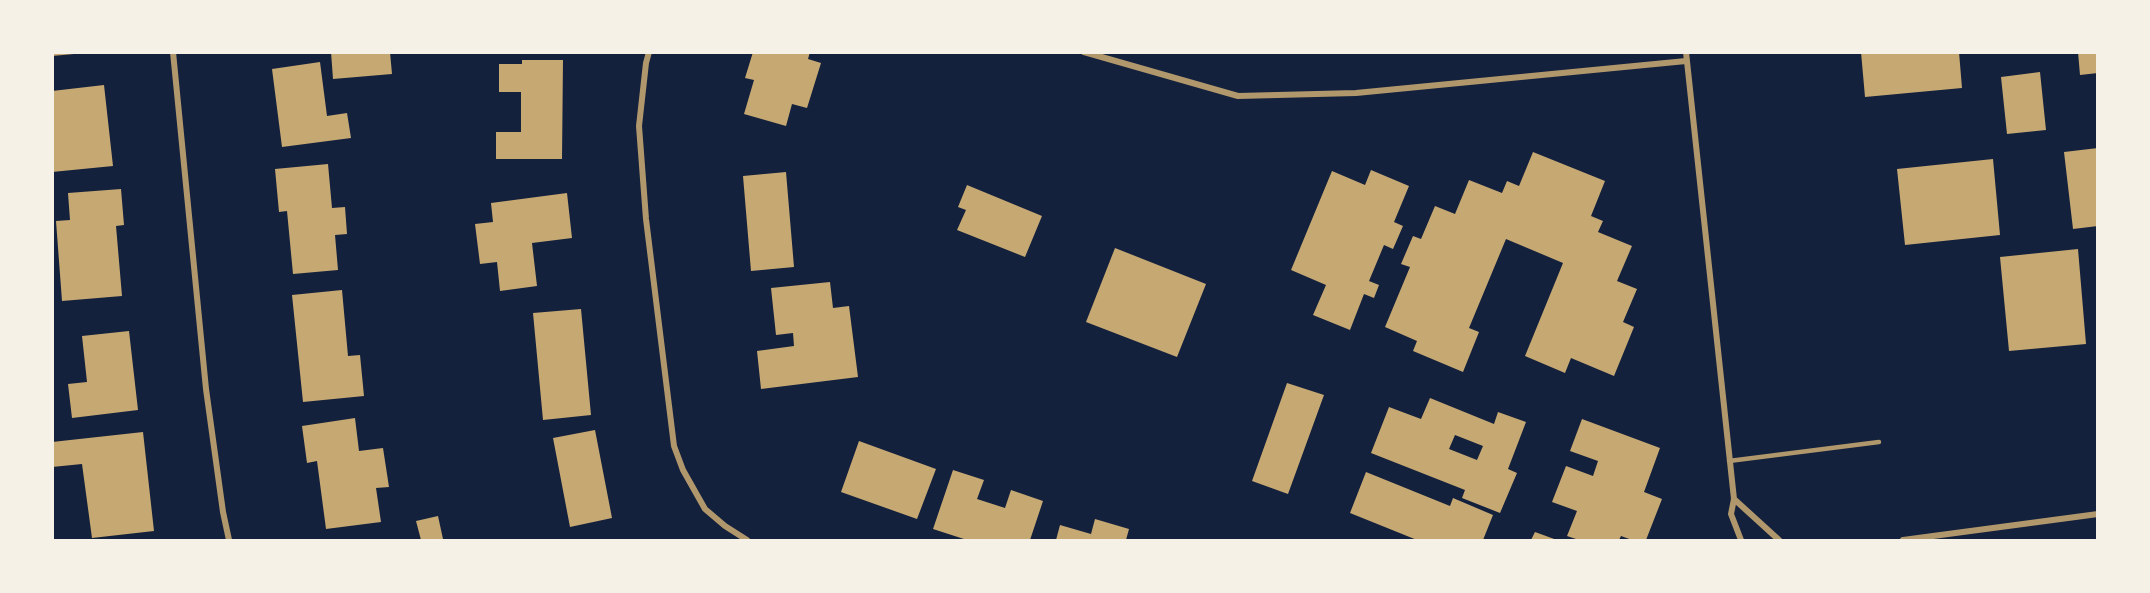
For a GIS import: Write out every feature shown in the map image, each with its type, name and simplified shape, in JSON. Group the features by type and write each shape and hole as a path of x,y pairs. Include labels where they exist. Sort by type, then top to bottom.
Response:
{"street":[{"path":"173,52 207,389 223,512 229,540"},
{"path":"649,52 639,126 646,219 674,446 683,470 705,509 725,526 747,540"},
{"path":"1084,52 1238,96 1356,93 1686,61"},
{"path":"1686,52 1734,499 1731,514 1741,540"},
{"path":"1734,499 1779,540"},
{"path":"1902,540 2097,514"}],"lane":[{"path":"1729,461 1879,442"}],"building":[{"path":"52,52 74,52 74,54 52,56"},
{"path":"331,52 390,52 392,74 333,79"},
{"path":"753,52 810,52 808,59 821,63 807,108 792,104 786,126 744,114 754,80 745,78"},
{"path":"1861,52 1959,52 1962,88 1865,97"},
{"path":"2078,52 2098,52 2098,73 2080,75"},
{"path":"522,60 563,60 562,159 496,159 496,132 521,132 521,92 499,92 499,64 522,64"},
{"path":"320,62 327,116 347,113 351,138 282,147 272,69"},
{"path":"2040,72 2046,130 2007,134 2001,77"},
{"path":"104,85 113,166 52,172 52,91"},
{"path":"2098,148 2098,226 2073,229 2064,152"},
{"path":"1533,152 1605,181 1591,216 1603,221 1598,232 1632,246 1617,281 1637,289 1623,322 1634,327 1614,376 1571,358 1565,373 1525,356 1563,263 1506,239 1469,328 1479,332 1463,372 1413,351 1417,341 1385,327 1410,267 1401,264 1413,236 1421,239 1435,206 1455,214 1469,180 1502,193 1507,181 1519,186"},
{"path":"1993,159 2000,235 1905,245 1897,169"},
{"path":"328,164 332,208 345,207 347,234 335,235 338,270 293,274 287,211 279,212 275,169"},
{"path":"1371,170 1409,186 1394,222 1403,226 1393,249 1384,245 1369,281 1379,285 1374,298 1364,294 1350,330 1313,315 1326,285 1291,270 1332,171 1365,185"},
{"path":"786,172 794,267 751,271 743,176"},
{"path":"967,185 1042,216 1025,257 957,230 966,210 958,207"},
{"path":"121,189 124,225 116,226 122,296 62,301 56,221 70,220 68,193"},
{"path":"567,193 572,238 532,243 537,286 500,291 497,262 480,264 475,224 493,222 491,203"},
{"path":"1115,248 1206,284 1177,357 1086,322"},
{"path":"2078,249 2086,344 2009,351 2000,257"},
{"path":"830,282 833,308 849,306 858,377 761,389 757,351 794,346 793,333 776,335 771,288"},
{"path":"342,290 348,356 360,355 364,396 303,402 292,295"},
{"path":"581,309 591,415 543,420 533,313"},
{"path":"129,331 138,410 72,418 68,384 87,382 82,336"},
{"path":"1287,383 1324,395 1288,494 1252,481"},
{"path":"1430,398 1494,424 1498,412 1526,422 1508,469 1517,473 1500,513 1462,498 1465,490 1371,453 1389,407 1421,419","holes":["1455,435 1483,446 1477,460 1449,449"]},
{"path":"355,418 359,451 383,448 389,487 376,488 381,522 326,529 317,461 307,463 302,426"},
{"path":"1582,419 1660,448 1644,492 1662,499 1646,540 1632,540 1621,536 1619,540 1579,540 1567,536 1577,511 1552,502 1566,466 1593,476 1598,461 1570,451"},
{"path":"595,430 612,518 570,527 553,438"},
{"path":"143,432 154,531 92,538 82,464 52,467 52,442"},
{"path":"859,441 936,469 917,519 841,492"},
{"path":"953,470 984,480 977,499 1005,508 1011,490 1043,501 1030,540 967,540 933,529"},
{"path":"1366,472 1450,506 1453,498 1493,515 1483,540 1417,540 1350,513"},
{"path":"438,516 443,539 421,540 416,521"},
{"path":"1095,519 1129,529 1126,540 1056,540 1060,525 1091,534"},
{"path":"1535,532 1557,540 1531,540"}]}
